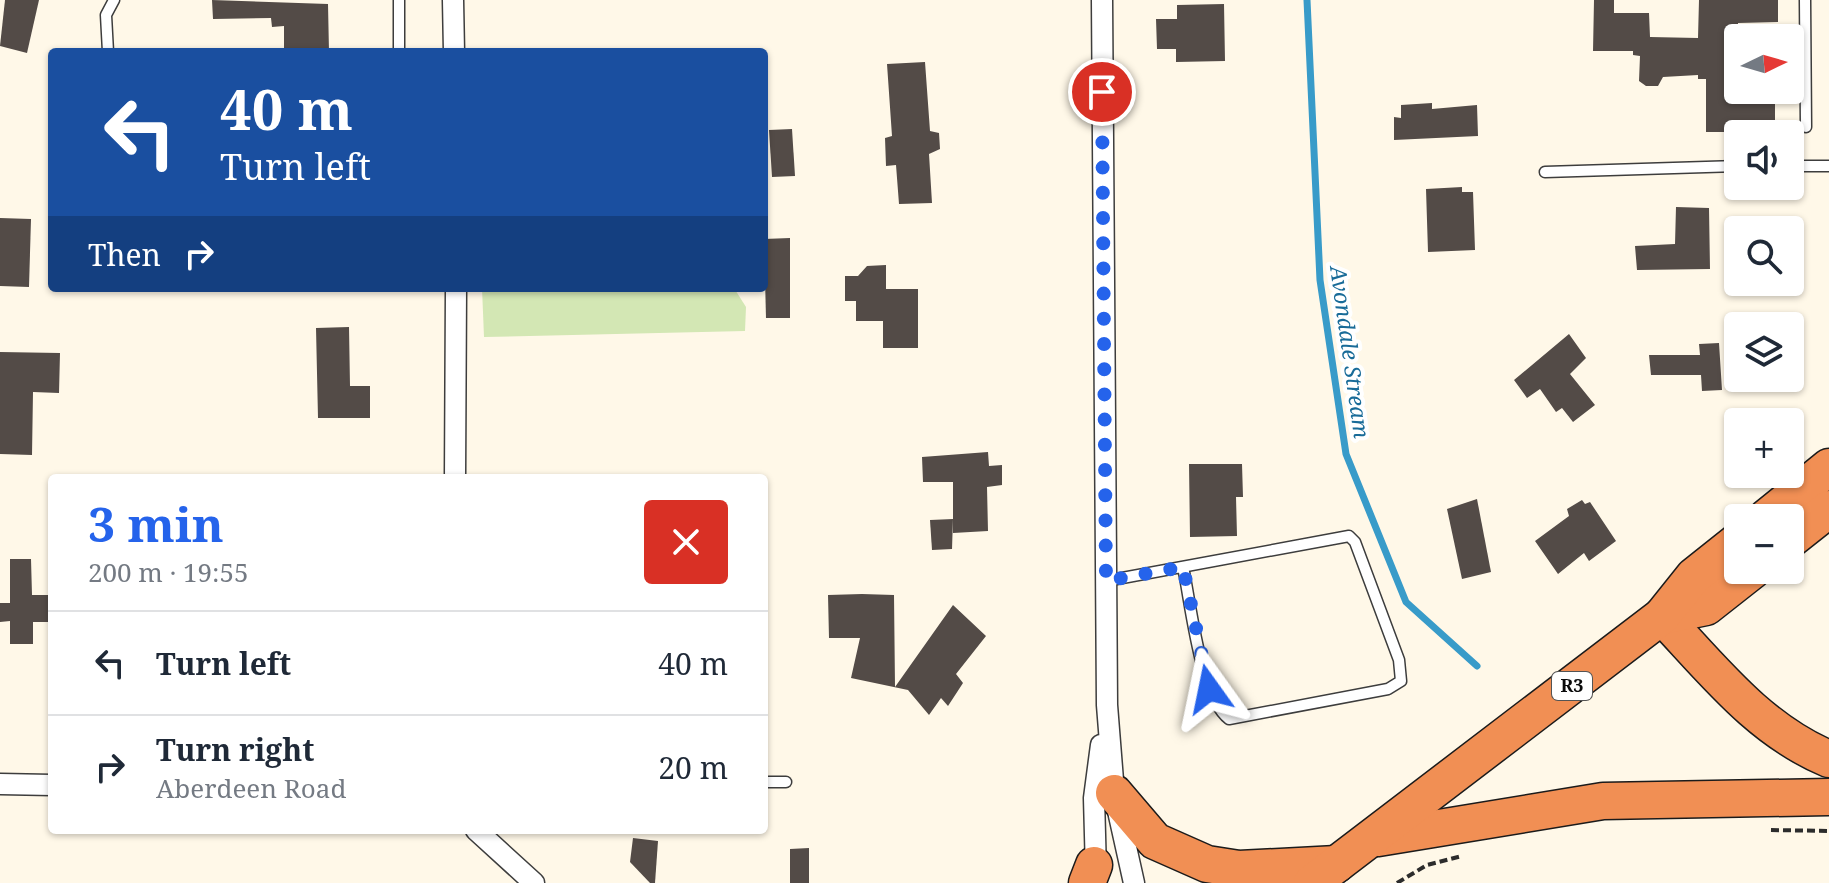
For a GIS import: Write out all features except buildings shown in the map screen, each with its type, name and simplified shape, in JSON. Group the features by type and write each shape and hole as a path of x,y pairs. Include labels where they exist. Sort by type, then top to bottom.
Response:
{"highway":[{"path":"1783,504 1829,467"},
{"path":"1804,529 1829,509"},
{"name":"R3","path":"1324,877 1662,616 1694,576 1724,552"},
{"name":"R3","path":"1662,616 1706,607 1735,584"},
{"path":"1662,616 1777,732 1829,759"},
{"path":"1114,793 1155,841 1207,864 1324,877"},
{"path":"1372,839 1603,801 1829,797"}],"street":[{"path":"453,0 454,48"},
{"path":"1102,0 1107,705 1114,793 1134,883"},
{"path":"455,474 456,292"},
{"path":"1093,877 1094,798 1107,705"},
{"path":"0,784 48,785"},
{"path":"480,834 534,883"}],"lane":[{"path":"108,48 106,15 114,0"},
{"path":"399,0 399,48"},
{"path":"1805,0 1806,127"},
{"path":"1545,172 1724,166"},
{"path":"1804,166 1829,166"},
{"path":"1106,581 1349,536 1355,542 1399,660 1401,681 1388,689 1229,719 1218,710 1209,689 1183,567"},
{"path":"768,782 786,782"}],"path":[{"path":"1768,830 1829,831"},
{"path":"1397,883 1427,865 1469,854"}],"green space":[{"path":"482,292 737,292 746,307 745,331 484,337"}],"waterway":[{"name":"Avondale Stream","path":"1307,0 1320,280 1346,454 1406,602 1477,666"}],"route":[{"path":"1102,92 1106,581 1183,567 1209,689"}]}
